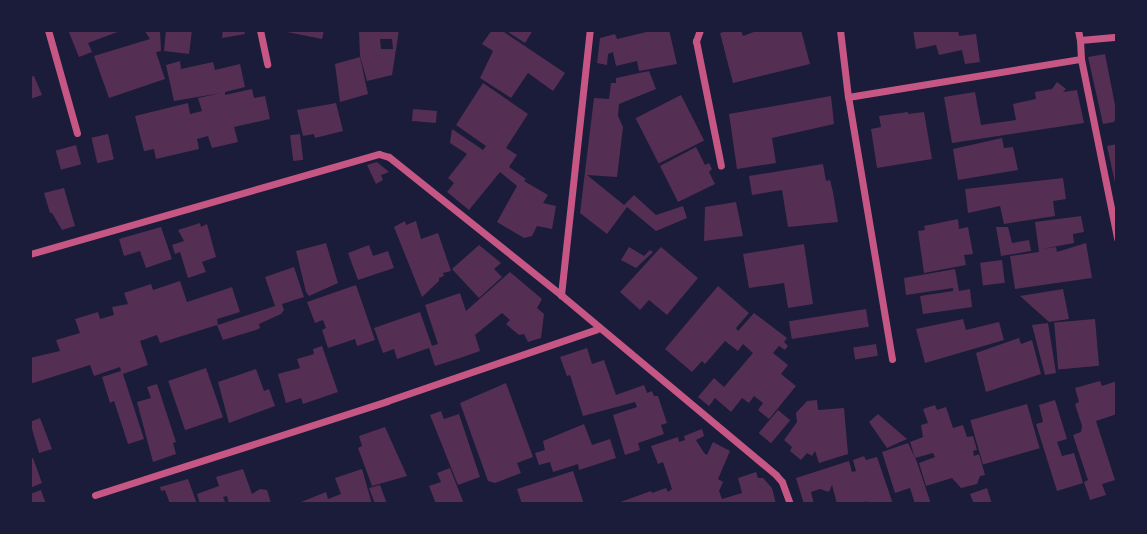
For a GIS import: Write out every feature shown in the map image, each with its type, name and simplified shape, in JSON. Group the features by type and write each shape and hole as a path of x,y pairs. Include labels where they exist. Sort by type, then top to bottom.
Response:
{"street":[{"path":"48,30 77,133"},
{"path":"260,30 267,64"},
{"path":"561,295 590,30"},
{"path":"701,30 696,41 721,166"},
{"path":"840,30 848,97 892,359"},
{"path":"1077,30 1117,237"},
{"path":"1080,40 1117,37"},
{"path":"848,97 1081,58"},
{"path":"30,254 379,154 389,157 561,295 597,329 776,475 782,482 790,504"},
{"path":"95,495 387,401 597,329"}],"building":[{"path":"68,30 123,30 88,43 92,52 79,57"},
{"path":"144,30 160,30 161,51 156,52 165,79 109,98 94,56 150,39"},
{"path":"166,30 192,30 189,54 164,51"},
{"path":"223,30 244,30 245,34 222,38"},
{"path":"287,30 324,30 322,39"},
{"path":"399,30 392,75 367,81 360,56 359,31","holes":["380,39 392,39 393,49 381,49"]},
{"path":"492,30 501,30 565,73 553,91 528,73 511,98 480,78 493,51 482,44"},
{"path":"505,30 533,30 525,43"},
{"path":"655,30 669,30 677,64 639,71 637,61 616,66 613,52 608,54 607,65 597,63 600,38 615,34 617,39"},
{"path":"741,30 743,36 759,30 801,30 810,64 733,83 720,33"},
{"path":"913,30 958,30 959,36 976,34 980,62 965,64 962,50 939,55 936,45 916,49"},
{"path":"1105,54 1117,115 1114,122 1103,124 1088,57"},
{"path":"360,57 368,94 340,102 335,64"},
{"path":"180,61 181,69 213,62 215,70 240,64 245,87 225,92 225,95 252,89 254,98 265,96 270,119 234,127 238,142 212,148 208,136 197,139 199,149 156,159 154,149 144,151 135,116 188,103 190,114 202,111 198,98 221,93 174,101 166,65"},
{"path":"649,71 656,89 619,104 618,116 623,127 617,177 587,175 624,205 634,195 656,215 683,206 687,218 656,231 627,207 607,234 580,213 594,98 609,99 611,83 616,83 616,78"},
{"path":"34,76 42,95 30,99 30,77"},
{"path":"1057,82 1066,89 1063,92 1077,90 1084,123 952,143 944,97 975,92 981,125 1016,120 1013,104 1036,99 1035,92 1052,89"},
{"path":"483,83 528,114 506,148 517,155 509,167 526,179 524,181 548,195 543,203 556,206 552,229 537,226 532,236 524,238 497,222 517,186 500,172 469,210 447,192 454,183 448,178 467,154 450,143 452,129 483,150 486,146 456,125"},
{"path":"681,95 704,140 659,164 636,118"},
{"path":"831,96 834,124 772,138 776,163 737,169 729,114"},
{"path":"336,103 343,131 315,138 314,134 303,136 297,110"},
{"path":"413,109 437,111 436,123 412,121"},
{"path":"924,112 932,159 877,168 871,129 881,127 879,116"},
{"path":"108,134 114,159 97,163 91,138"},
{"path":"300,134 303,160 293,161 290,135"},
{"path":"1002,138 1004,148 1013,147 1018,170 958,180 953,149"},
{"path":"1117,144 1117,187 1116,187 1107,146"},
{"path":"76,145 81,164 61,170 56,150"},
{"path":"696,147 705,165 709,163 712,169 709,172 715,184 678,202 660,166"},
{"path":"377,162 389,172 381,175 383,180 376,184 367,165"},
{"path":"823,164 826,181 830,180 838,222 788,227 782,190 752,195 749,176"},
{"path":"1063,178 1066,199 1053,201 1055,216 1004,224 1000,206 968,213 965,189"},
{"path":"64,188 75,226 62,230 50,213 44,193"},
{"path":"736,202 743,236 704,241 705,207"},
{"path":"1081,216 1084,232 1073,234 1074,243 1042,249 1056,247 1057,252 1086,243 1092,278 1015,289 1010,256 1039,252 1035,222"},
{"path":"958,219 959,229 968,227 973,254 964,255 966,265 924,273 918,231 925,230 924,226"},
{"path":"405,221 406,225 416,221 421,239 438,233 451,271 443,273 444,276 422,297 394,227"},
{"path":"200,223 201,227 207,224 216,257 202,262 206,272 188,278 180,252 175,254 172,245 184,241 178,230"},
{"path":"161,227 172,259 146,268 140,251 124,256 119,239"},
{"path":"996,227 1008,227 1012,243 1029,240 1031,251 1001,256"},
{"path":"326,243 338,283 309,296 296,251"},
{"path":"804,244 813,304 788,308 784,283 749,288 743,254"},
{"path":"369,245 373,256 388,251 394,268 358,280 348,253"},
{"path":"479,245 501,263 494,269 502,277 479,298 452,269"},
{"path":"629,247 644,256 650,250 653,252 636,268 621,260"},
{"path":"661,247 698,278 667,315 649,300 640,310 620,292"},
{"path":"1002,260 1005,283 983,286 980,263"},
{"path":"294,267 304,297 282,304 284,310 281,314 259,324 260,328 256,330 223,340 217,325 160,343 157,335 140,341 148,365 123,374 144,439 128,444 114,401 110,403 102,377 121,371 120,367 94,376 90,365 30,384 30,358 60,351 56,340 80,333 75,319 98,312 100,319 114,315 112,307 128,304 124,293 151,284 153,290 180,281 187,302 232,287 240,312 217,319 218,325 275,306 265,277"},
{"path":"955,269 959,291 970,289 972,307 923,314 920,296 953,291 953,288 906,295 904,278"},
{"path":"510,272 542,299 537,308 544,314 541,338 528,342 524,334 519,335 506,324 510,320 502,313 475,335 480,351 460,358 435,366 429,348 397,359 394,349 383,353 374,328 420,312 432,346 438,344 425,305 460,293 466,311"},
{"path":"356,285 375,340 357,346 355,339 328,348 322,330 326,328 323,320 315,323 307,302"},
{"path":"718,286 749,313 736,328 738,331 754,313 787,338 784,342 788,346 785,350 779,346 773,353 788,365 781,374 796,386 769,419 758,410 763,403 754,396 749,403 742,398 731,412 715,398 709,406 698,397 714,378 724,387 753,353 743,344 738,351 725,341 705,364 702,361 692,372 665,349"},
{"path":"1063,289 1069,319 1049,322 1020,296"},
{"path":"866,309 869,327 792,339 789,321"},
{"path":"963,319 966,330 999,322 1004,340 925,363 916,329"},
{"path":"1095,319 1099,366 1058,369 1054,323"},
{"path":"1048,323 1056,373 1045,375 1032,325"},
{"path":"1019,338 1021,344 1032,340 1041,374 986,392 976,353"},
{"path":"876,344 878,356 855,359 853,348"},
{"path":"322,346 338,392 303,404 301,398 286,403 278,374 300,368 297,359 314,354 313,349"},
{"path":"587,348 592,364 604,360 616,395 644,385 647,393 652,391 654,396 658,396 667,423 661,425 664,434 638,443 640,450 625,455 613,415 637,407 635,402 583,416 570,375 567,376 560,357"},
{"path":"206,368 223,417 185,430 168,381"},
{"path":"256,369 264,391 269,389 275,406 229,423 218,382"},
{"path":"1100,381 1102,386 1117,381 1117,414 1096,421 1115,480 1102,484 1106,495 1090,500 1084,482 1088,480 1073,435 1081,432 1082,426 1075,404 1079,402 1075,388"},
{"path":"506,383 533,457 517,463 521,473 495,483 488,481 460,403"},
{"path":"157,384 176,442 173,443 176,454 153,462 137,402 151,398 147,387"},
{"path":"817,400 818,410 844,408 848,454 819,463 815,451 812,456 807,453 801,460 790,451 792,447 784,440 797,422 796,413 807,401"},
{"path":"1055,400 1067,439 1057,442 1062,456 1074,453 1083,483 1057,491 1036,424 1043,422 1039,405"},
{"path":"1027,404 1040,448 983,464 970,420"},
{"path":"935,405 937,410 946,407 953,428 963,425 967,437 973,436 977,450 973,451 974,456 979,454 985,475 980,476 977,484 961,488 952,478 926,486 919,463 935,457 933,453 915,458 910,442 923,437 921,425 928,423 923,409"},
{"path":"778,410 790,420 771,443 759,433"},
{"path":"441,411 444,419 459,414 480,477 458,485 430,415"},
{"path":"878,414 907,439 887,448 869,422"},
{"path":"40,418 52,449 39,453 30,422"},
{"path":"584,424 592,445 610,439 616,458 579,470 578,464 553,472 550,462 539,465 535,453 545,450 543,441"},
{"path":"385,427 407,476 372,486 358,448 362,446 359,436"},
{"path":"702,429 704,436 696,440 704,453 707,455 713,442 730,451 718,479 723,482 719,491 722,499 742,493 738,478 756,472 758,478 763,478 772,488 776,504 615,504 651,491 652,493 666,488 668,492 672,489 663,462 658,464 651,446 678,437 679,442 685,440 684,436"},
{"path":"908,443 931,504 915,504 910,488 895,493 882,452"},
{"path":"864,456 866,460 877,457 893,504 867,504 866,501 862,504 837,504 832,485 829,492 820,489 811,492 814,504 804,504 796,478 849,461 852,472 856,471 853,460"},
{"path":"33,458 42,483 30,488 30,459"},
{"path":"450,468 464,504 436,504 429,486 441,482 437,473"},
{"path":"243,469 252,494 260,489 267,490 271,503 229,504 227,496 223,497 226,504 200,504 197,494 219,486 216,477"},
{"path":"362,469 372,504 296,504 326,492 328,499 341,494 335,478"},
{"path":"573,471 584,504 522,504 517,489"},
{"path":"188,479 197,504 170,504 165,490 161,491 160,487"},
{"path":"380,485 387,504 375,504 369,488"},
{"path":"987,488 992,504 974,504 970,494"},
{"path":"41,490 46,504 30,504 30,494"}]}
